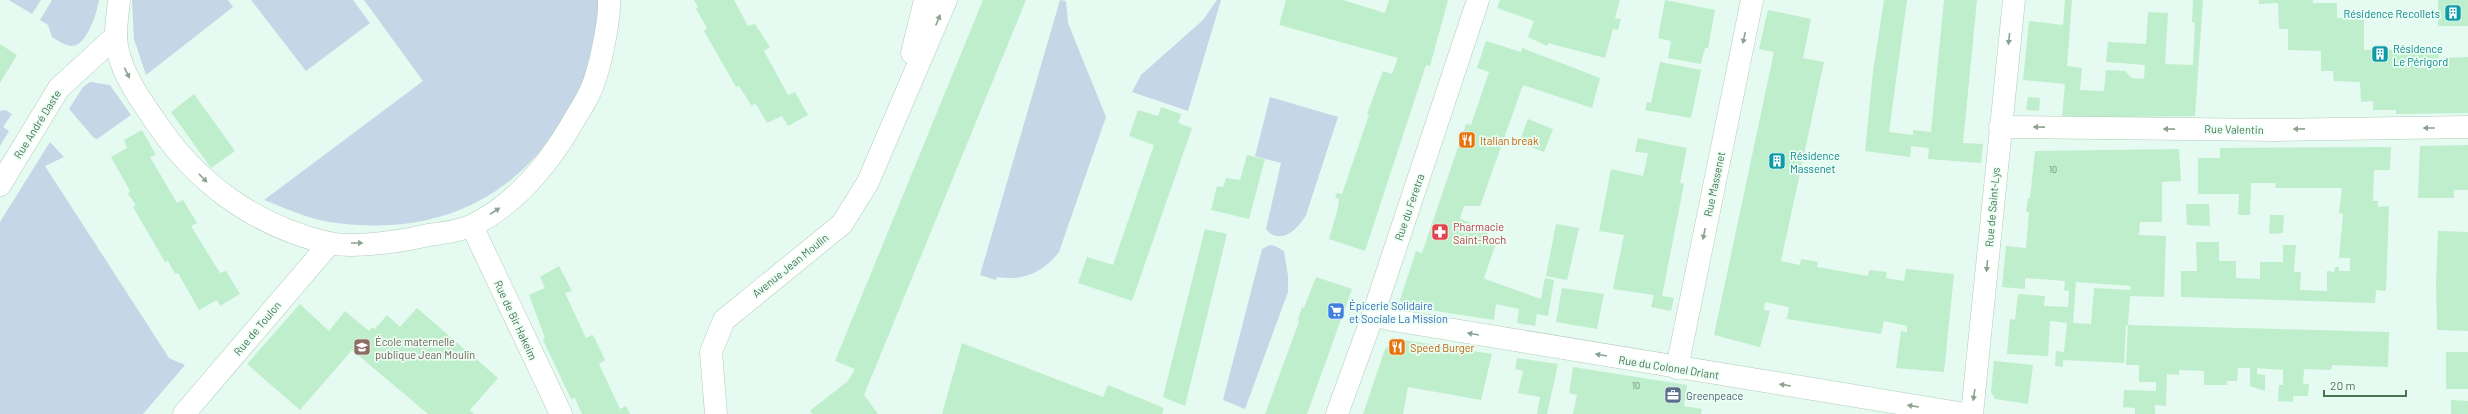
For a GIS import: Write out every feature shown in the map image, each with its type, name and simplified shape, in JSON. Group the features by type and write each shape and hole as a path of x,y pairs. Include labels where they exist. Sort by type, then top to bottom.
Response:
{"street":[{"path":"119,0 116,36 122,62 139,99 172,146 207,182 259,218 330,243 398,242 472,226 512,200 562,141 590,92 610,18 609,0"},
{"name":"Avenue Jean Moulin","path":"895,120 925,0"},
{"name":"Avenue Jean Moulin","path":"716,414 711,352 724,320 842,224 868,182 946,0"},
{"name":"Rue du Feretra","path":"1338,414 1374,315 1478,0"},
{"name":"Rue Massenet","path":"1678,368 1752,0"},
{"name":"Rue de Saint-Lys","path":"1972,414 2014,0"},
{"name":"Rue André Daste","path":"0,185 59,88 116,36"},
{"name":"Rue Valentin","path":"2000,127 2277,130 2468,128"},
{"name":"Rue de Bir Hakeim","path":"472,226 561,414"},
{"name":"Rue de Toulon","path":"184,414 330,243"},
{"name":"Rue du Colonel Driant","path":"1374,315 1393,320 1678,368 1965,414"}],"shaded area":[{"path":"9,0 41,0 32,14"},
{"path":"52,0 99,0 87,35 77,45 67,45 52,37 48,25 40,20"},
{"path":"132,0 228,0 233,7 146,75 134,39"},
{"path":"251,0 353,0 370,23 306,71"},
{"path":"364,0 602,0 597,33 591,57 587,72 580,87 561,122 540,152 515,176 489,196 459,210 428,220 395,225 360,225 316,219 264,200 423,81"},
{"path":"1060,0 1066,1 1068,23 1106,117 1059,252 1046,265 1032,274 1015,278 997,277 996,280 980,275"},
{"path":"1217,0 1221,0 1188,111 1132,92 1141,75 1203,20"},
{"path":"90,82 110,85 131,115 97,139 94,138 69,109 83,87"},
{"path":"1270,97 1338,117 1306,215 1294,230 1283,236 1271,234 1266,229 1281,163 1255,156"},
{"path":"5,110 12,114 3,127 9,131 0,146 0,111"},
{"path":"50,142 64,157 45,166 169,358 185,365 143,414 0,414 0,222"},
{"path":"1270,245 1284,251 1288,276 1288,292 1245,409 1223,400 1262,249"}],"building":[{"path":"694,0 734,0 748,26 755,24 770,47 764,51 788,95 795,92 808,115 788,126 782,116 767,123 756,104 751,105 739,86 736,87 704,31 707,28 696,9 698,7"},
{"path":"983,0 1026,0 864,395 878,414 812,414 810,411 848,381 855,369 835,361"},
{"path":"1286,0 1343,0 1385,13 1389,0 1448,0 1430,66 1426,65 1365,251 1329,239 1338,208 1339,199 1335,198 1337,193 1342,194 1369,115 1367,114 1383,71 1392,74 1398,58 1279,25"},
{"path":"1500,0 1620,0 1615,18 1621,19 1618,30 1613,29 1605,58 1548,43 1547,46 1528,37 1534,21 1497,8"},
{"path":"1665,0 1715,10 1708,48 1705,48 1701,64 1668,58 1671,41 1658,38"},
{"path":"1884,0 1907,0 1889,132 1913,135 1913,130 1931,132 1944,0 1977,0 1963,143 1983,144 1981,163 1928,159 1929,148 1911,146 1910,157 1865,151 1873,72"},
{"path":"2065,0 2072,0 2067,66 2082,68 2080,90 2104,91 2106,70 2125,71 2132,78 2144,79 2145,65 2106,62 2108,42 2146,44 2148,12 2168,13 2165,64 2193,65 2195,23 2192,22 2193,0 2203,0 2195,116 2062,118 2065,84 2023,80 2029,21 2063,25"},
{"name":"Résidence Le Périgord","path":"2259,0 2313,0 2313,3 2337,3 2337,18 2364,18 2364,50 2438,50 2439,58 2468,57 2468,113 2396,114 2396,110 2373,110 2373,101 2361,102 2360,82 2334,81 2333,71 2321,71 2321,51 2288,50 2288,29 2279,29 2278,3 2259,4"},
{"name":"Résidence Recollets","path":"2438,0 2468,0 2468,26 2438,26"},
{"name":"Résidence Massenet","path":"1768,10 1811,19 1803,58 1824,62 1781,261 1800,265 1801,259 1818,262 1817,267 1868,276 1869,270 1887,272 1886,278 1904,281 1906,269 1954,274 1944,372 1896,368 1901,331 1907,332 1907,326 1884,321 1881,334 1787,319 1789,307 1765,302 1764,310 1770,311 1760,347 1714,335 1774,52 1759,49"},
{"path":"1486,41 1521,52 1522,48 1600,78 1592,108 1523,85 1480,206 1464,206 1460,219 1489,229 1485,240 1495,246 1484,278 1485,279 1541,299 1545,278 1554,280 1548,316 1537,314 1535,326 1517,323 1519,309 1496,304 1494,320 1404,306 1400,300 1416,251 1422,253 1466,124 1471,125 1489,72 1477,68"},
{"path":"0,44 17,55 0,83"},
{"path":"1660,62 1701,70 1691,118 1645,110 1647,102 1651,103"},
{"path":"194,94 235,151 211,168 171,112"},
{"path":"2028,97 2040,98 2039,111 2026,110"},
{"path":"1161,107 1181,114 1178,123 1192,128 1132,301 1078,283 1087,257 1113,265 1154,145 1129,136 1138,110 1158,116"},
{"path":"1528,119 1553,129 1544,152 1519,143"},
{"path":"142,130 156,155 150,157 177,203 183,200 197,223 191,226 220,273 226,271 240,294 220,306 217,300 199,310 178,273 175,274 168,261 165,262 133,207 136,205 128,194 130,191 111,157 127,148 124,140"},
{"path":"1638,138 1687,148 1680,183 1684,184 1662,296 1674,298 1671,311 1651,307 1654,295 1613,289 1624,235 1599,231 1611,169 1643,176 1648,153 1635,152"},
{"path":"2468,145 2468,190 2454,190 2454,198 2418,198 2420,146"},
{"path":"2391,147 2390,170 2374,170 2373,201 2378,201 2378,207 2389,206 2386,291 2376,290 2375,303 2181,297 2181,271 2197,271 2196,242 2219,242 2219,261 2236,261 2236,278 2260,279 2260,262 2283,262 2283,245 2296,245 2294,272 2301,272 2300,290 2327,291 2327,271 2334,272 2335,267 2339,267 2339,271 2350,271 2350,258 2339,258 2343,214 2339,213 2342,188 2275,188 2276,183 2251,183 2250,215 2238,215 2239,194 2198,194 2198,158 2220,158 2220,148"},
{"path":"2179,149 2181,181 2162,182 2162,222 2140,222 2139,235 2166,236 2164,297 2130,296 2128,325 2126,326 2124,363 2063,360 2063,367 2055,366 2056,351 2064,352 2067,323 2050,321 2048,356 2007,354 2010,319 2015,320 2018,294 2045,296 2044,306 2068,307 2069,291 2064,290 2065,281 2025,278 2025,289 2002,287 2006,246 2026,248 2029,212 2026,212 2028,198 2030,198 2035,151","holes":["2076,282 2131,286 2130,290 2094,288 2091,324 2073,323"]},
{"path":"1247,155 1265,159 1249,219 1211,210 1217,186 1223,187 1226,178 1240,180"},
{"path":"2186,204 2209,204 2210,226 2187,225"},
{"path":"2270,215 2284,215 2283,233 2269,234"},
{"path":"1556,224 1579,228 1567,280 1546,276"},
{"path":"1205,229 1227,234 1185,406 1163,397"},
{"path":"2438,231 2468,232 2468,331 2437,330 2436,284"},
{"path":"559,266 572,291 565,293 586,338 593,335 605,360 599,364 620,409 626,406 630,414 582,414 575,398 571,399 543,340 545,338 529,295 545,288 540,277"},
{"path":"1316,277 1352,289 1307,414 1265,414 1299,322 1298,320 1302,307 1304,308"},
{"path":"1562,288 1604,294 1597,329 1556,322"},
{"name":"École maternelle publique Jean Moulin","path":"300,304 329,331 345,311 369,331 372,327 375,329 387,315 400,327 417,308 498,378 470,410 474,414 428,414 352,350 300,410 247,364"},
{"path":"2128,325 2389,332 2388,367 2332,365 2331,370 2304,369 2303,384 2309,384 2308,396 2293,396 2293,402 2278,401 2279,385 2283,385 2283,370 2257,368 2257,374 2265,375 2265,391 2250,386 2250,368 2238,368 2237,381 2227,381 2227,385 2204,385 2204,371 2179,370 2179,375 2167,374 2166,406 2155,405 2155,414 2135,414 2135,408 2123,407 2124,390 2156,391 2156,382 2139,382 2139,365 2126,365"},
{"path":"1398,339 1492,354 1481,400 1408,387 1403,414 1363,414 1385,349"},
{"path":"962,343 1103,397 1108,385 1164,408 1162,414 942,414"},
{"path":"2446,352 2468,352 2468,389 2446,389"},
{"path":"1517,358 1558,364 1547,414 1537,414 1540,397 1518,393 1523,371 1515,369"},
{"path":"1994,361 2033,365 2028,404 1995,399 1991,392"},
{"path":"1573,367 1687,385 1684,406 1702,409 1701,414 1573,414 1577,395 1569,393"},
{"path":"2451,400 2468,401 2468,414 2451,414"}],"place":[{"name":"Résidence Recollets","path":"2453,13"},
{"name":"Résidence Le Périgord","path":"2380,54"},
{"name":"Italian break","path":"1467,140"},
{"name":"Résidence Massenet","path":"1777,161"},
{"name":"Pharmacie Saint-Roch","path":"1440,232"},
{"name":"Épicerie Solidaire et Sociale La Mission","path":"1336,311"},
{"name":"École maternelle publique Jean Moulin","path":"362,347"},
{"name":"Speed Burger","path":"1397,347"},
{"name":"Greenpeace","path":"1673,395"}]}
